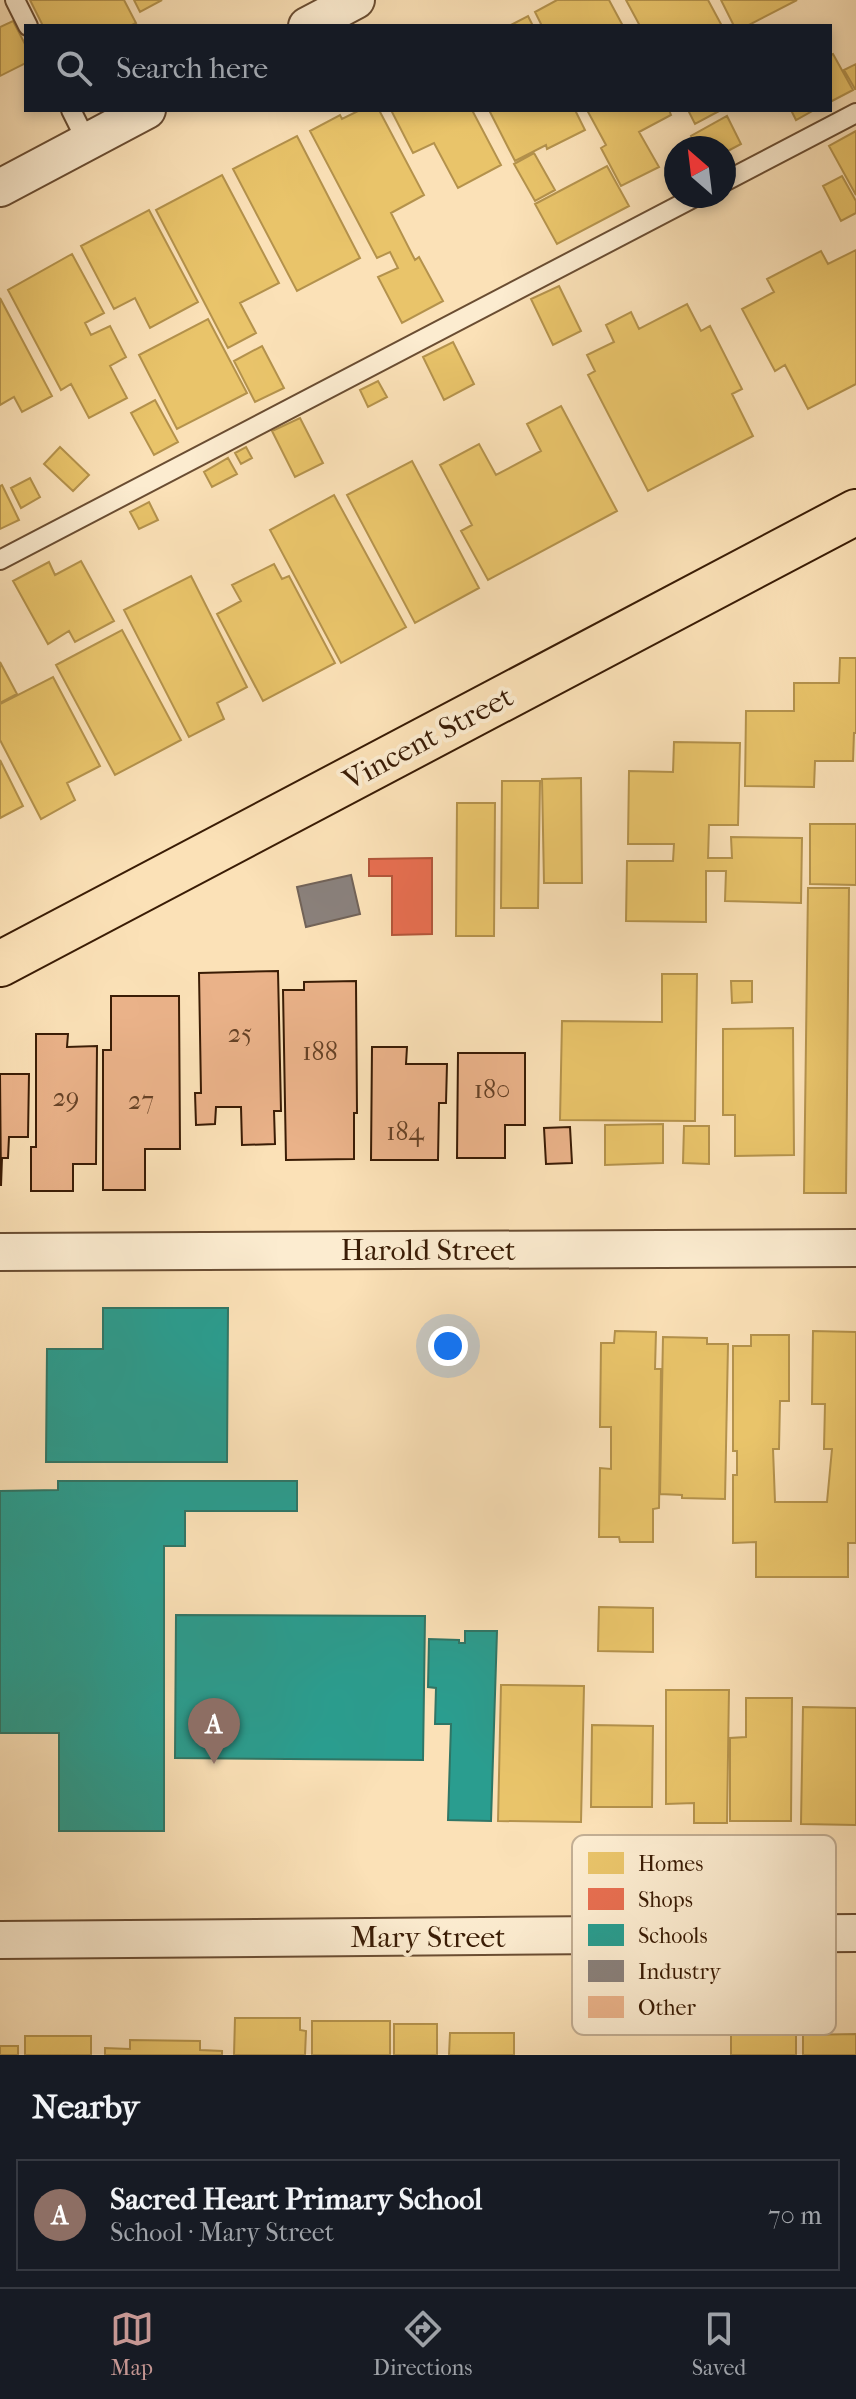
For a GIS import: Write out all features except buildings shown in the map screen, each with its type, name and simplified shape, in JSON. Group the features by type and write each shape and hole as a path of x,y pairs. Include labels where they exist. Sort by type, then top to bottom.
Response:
{"main road":[{"name":"Vincent Street","path":"0,964 856,512"}],"street":[{"path":"311,24 356,0"},
{"path":"0,188 143,112"},
{"name":"Harold Street","path":"0,1252 856,1248"},
{"name":"Mary Street","path":"836,1933 856,1933"},
{"name":"Mary Street","path":"0,1940 572,1935"}],"lane":[{"path":"15,0 27,24"},
{"path":"72,112 87,142"},
{"path":"736,176 856,113"},
{"path":"0,560 674,208"}],"place":[{"name":"Sacred Heart Primary School","path":"214,1764"}]}
